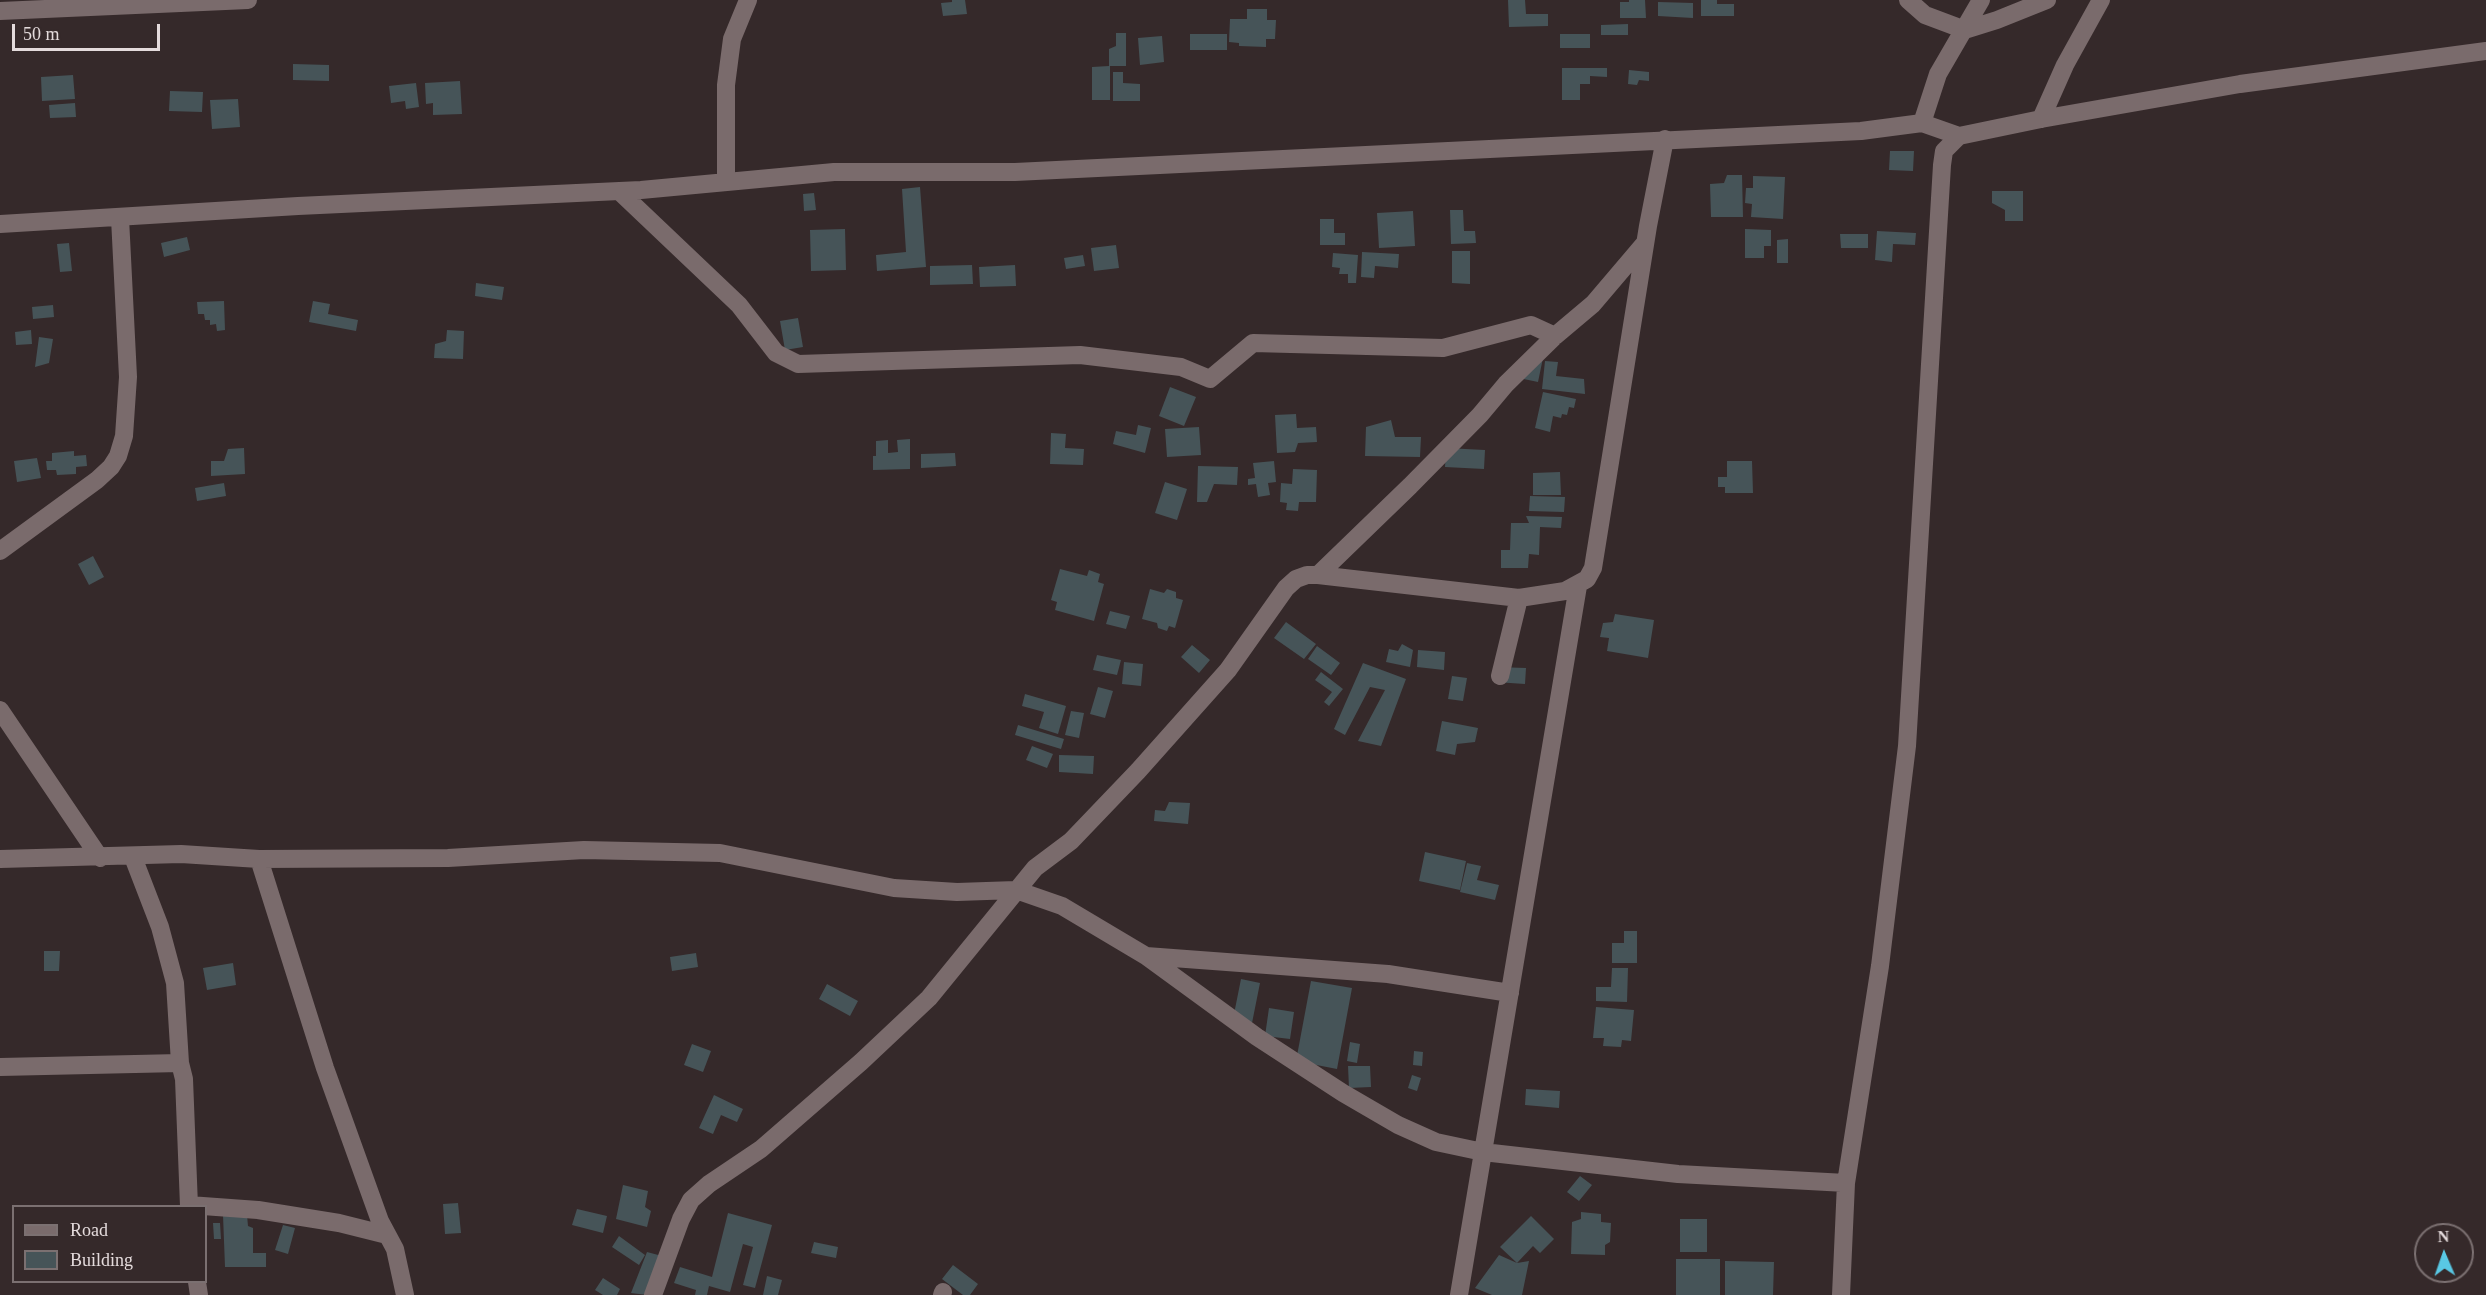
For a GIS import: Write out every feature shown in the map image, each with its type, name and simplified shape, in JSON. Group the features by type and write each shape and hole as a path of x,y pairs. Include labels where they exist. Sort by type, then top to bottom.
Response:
{"street":[{"path":"0,11 80,4 248,0"},
{"path":"726,181 726,85 732,39 748,0"},
{"path":"1908,0 1925,15 1965,30 2047,0"},
{"path":"1922,123 1938,74 1981,0"},
{"path":"2041,119 2065,65 2101,0"},
{"path":"0,224 275,207 619,191 834,172 1015,172 1861,131 1922,123 1959,136 2240,84 2486,51"},
{"path":"1841,1295 1846,1184 1880,966 1907,746 1942,165 1944,151 1959,136"},
{"path":"653,1295 681,1219 691,1200 709,1184 752,1157 861,1062 920,1006 961,960 1035,868 1071,841 1180,725 1228,670 1290,584 1307,575 1318,575 1519,598 1565,591 1578,586 1587,579 1593,568 1645,243 1665,139"},
{"path":"619,191 739,305 776,353 798,364 1080,355 1181,367 1210,378 1253,344 1443,348 1531,326 1555,336"},
{"path":"0,551 97,480 111,467 118,456 124,436 128,377 120,218"},
{"path":"1318,575 1480,415 1506,384 1555,336 1593,304 1645,243"},
{"path":"1459,1295 1578,586"},
{"path":"1500,676 1519,598"},
{"path":"0,710 100,858"},
{"path":"0,859 181,854 259,859 448,858 584,850 720,853 894,888 957,892 1016,890 1062,906 1146,956 1257,1037 1342,1093 1415,1134 1436,1142 1483,1152 1678,1174 1846,1184"},
{"path":"134,857 168,953 175,983 180,1064 184,1080 189,1205"},
{"path":"259,859 325,1068 380,1221 395,1249 405,1295"},
{"path":"1146,956 1388,974 1510,993"},
{"path":"0,1067 180,1064"},
{"path":"207,1207 258,1210 339,1223 387,1235"}],"building":[{"path":"952,0 965,0 967,14 943,16 941,3 952,2"},
{"path":"1508,0 1525,0 1526,14 1548,14 1548,26 1509,27"},
{"path":"1629,0 1645,0 1646,18 1620,18 1620,2 1629,2"},
{"path":"1701,0 1717,0 1717,4 1734,4 1734,16 1701,16"},
{"path":"1658,2 1693,3 1693,18 1658,16"},
{"path":"1247,9 1267,9 1267,20 1276,20 1275,39 1266,39 1266,47 1239,46 1239,43 1229,42 1230,19 1247,19"},
{"path":"1628,24 1628,35 1601,35 1601,25"},
{"path":"1116,33 1126,33 1126,66 1110,66 1110,100 1092,100 1092,67 1109,66 1109,49 1116,46"},
{"path":"1190,34 1227,34 1227,50 1190,50"},
{"path":"1560,34 1590,34 1590,48 1560,48"},
{"path":"1162,36 1164,62 1140,65 1138,38"},
{"path":"293,64 329,65 329,81 293,80"},
{"path":"1562,68 1607,68 1607,77 1590,76 1590,84 1580,84 1580,100 1562,100"},
{"path":"1629,70 1649,72 1649,81 1639,80 1637,85 1628,84"},
{"path":"1113,72 1123,72 1123,83 1140,84 1140,101 1113,101"},
{"path":"73,75 75,99 42,101 41,77"},
{"path":"460,81 462,114 433,115 433,103 426,104 425,83"},
{"path":"416,83 419,107 406,109 405,101 391,103 389,86"},
{"path":"170,91 203,92 202,112 169,111"},
{"path":"238,99 240,127 212,129 210,100"},
{"path":"75,103 76,117 50,118 49,105"},
{"path":"1890,151 1914,151 1913,171 1889,170"},
{"path":"1727,175 1742,175 1743,217 1711,217 1710,184 1724,183"},
{"path":"1753,176 1785,177 1783,219 1751,217 1752,204 1745,203 1746,188 1753,188"},
{"path":"920,187 926,267 877,271 876,255 906,252 902,189"},
{"path":"1992,191 2023,191 2023,221 2005,221 2005,210 1992,203"},
{"path":"814,193 816,210 804,211 803,194"},
{"path":"1450,210 1463,210 1464,231 1475,231 1476,243 1451,244"},
{"path":"1413,211 1415,246 1379,248 1377,213"},
{"path":"1320,219 1334,219 1334,233 1345,233 1345,245 1320,245"},
{"path":"845,229 846,270 811,271 810,230"},
{"path":"1745,229 1771,230 1771,246 1764,246 1764,258 1745,258"},
{"path":"1877,231 1916,233 1915,245 1893,244 1892,262 1875,260"},
{"path":"1840,234 1868,234 1868,248 1841,248"},
{"path":"187,237 190,250 164,257 161,243"},
{"path":"1788,239 1788,263 1777,263 1777,240"},
{"path":"69,243 72,271 60,272 57,244"},
{"path":"1116,245 1119,268 1094,271 1091,248"},
{"path":"1452,251 1470,251 1470,284 1452,283"},
{"path":"1362,252 1399,254 1398,268 1375,266 1374,278 1361,277"},
{"path":"1333,253 1358,255 1356,283 1348,283 1348,274 1339,274 1340,268 1332,267"},
{"path":"1083,255 1085,266 1066,269 1064,258"},
{"path":"972,265 973,284 930,285 930,266"},
{"path":"1015,265 1016,286 980,287 979,267"},
{"path":"476,283 504,287 502,300 475,296"},
{"path":"224,301 225,330 217,331 216,324 210,325 210,320 205,320 204,314 198,314 197,302"},
{"path":"313,301 330,304 328,314 358,320 356,331 309,322"},
{"path":"53,305 54,317 33,319 32,307"},
{"path":"798,318 803,347 785,350 780,321"},
{"path":"31,330 32,344 16,345 15,332"},
{"path":"447,330 464,331 463,359 434,358 435,344 446,341"},
{"path":"39,337 53,339 49,363 35,367"},
{"path":"1543,358 1538,382 1514,377"},
{"path":"1545,361 1558,362 1556,376 1584,379 1585,394 1542,389"},
{"path":"1170,387 1196,397 1184,426 1159,416"},
{"path":"1543,392 1576,399 1574,408 1569,407 1567,415 1562,414 1561,418 1553,416 1550,432 1535,428"},
{"path":"1296,414 1297,428 1316,427 1317,442 1298,443 1295,452 1277,453 1275,415"},
{"path":"1391,420 1395,437 1421,437 1420,457 1365,456 1366,427"},
{"path":"1138,425 1151,428 1145,453 1113,444 1116,431 1136,435"},
{"path":"1199,427 1201,455 1167,457 1165,429"},
{"path":"1051,433 1066,434 1065,448 1084,449 1083,465 1050,464"},
{"path":"910,439 910,469 873,470 876,441 888,440 888,453 898,452 897,440"},
{"path":"244,448 245,474 211,476 211,461 224,461 228,449"},
{"path":"1446,448 1485,450 1484,469 1445,467"},
{"path":"74,451 74,456 86,455 87,466 76,467 76,474 57,475 56,470 47,470 46,461 52,461 52,453"},
{"path":"955,453 956,466 921,468 921,454"},
{"path":"37,458 41,478 17,482 14,461"},
{"path":"1274,461 1276,482 1268,483 1270,495 1258,497 1256,484 1248,485 1248,479 1255,478 1253,463"},
{"path":"1727,461 1752,461 1753,493 1725,493 1725,487 1718,487 1718,477 1727,477"},
{"path":"1198,466 1238,467 1237,485 1214,484 1207,502 1197,502"},
{"path":"1293,469 1317,470 1316,502 1299,502 1298,511 1286,510 1287,503 1280,502 1281,483 1292,484"},
{"path":"1560,472 1561,495 1533,495 1533,473"},
{"path":"1165,482 1187,489 1177,520 1155,513"},
{"path":"224,483 226,496 197,501 195,488"},
{"path":"1530,496 1565,497 1564,512 1529,511"},
{"path":"1526,516 1562,517 1561,528 1540,527 1539,555 1529,554 1528,568 1501,568 1501,550 1510,550 1511,523 1529,523"},
{"path":"93,556 104,577 89,585 78,564"},
{"path":"1060,569 1087,576 1089,570 1100,574 1098,582 1104,584 1094,621 1055,610 1057,602 1051,600"},
{"path":"1150,589 1164,593 1167,589 1176,592 1176,598 1183,600 1175,628 1169,626 1167,631 1158,628 1157,623 1142,619"},
{"path":"1110,611 1130,616 1126,629 1106,624"},
{"path":"1615,614 1654,620 1648,658 1607,651 1609,638 1600,637 1603,623 1613,622"},
{"path":"1286,622 1316,644 1304,659 1274,638"},
{"path":"1402,644 1413,650 1410,667 1386,662 1389,649 1398,651"},
{"path":"1192,645 1210,660 1199,673 1181,657"},
{"path":"1317,646 1340,663 1331,675 1308,659"},
{"path":"1418,650 1445,652 1444,670 1417,667"},
{"path":"1097,655 1121,660 1117,675 1093,670"},
{"path":"1124,662 1143,664 1141,686 1122,684"},
{"path":"1363,663 1406,679 1381,746 1358,741 1385,690 1370,687 1345,735 1334,729"},
{"path":"1496,667 1526,668 1525,684 1495,682"},
{"path":"1321,672 1343,689 1329,706 1324,702 1332,692 1315,680"},
{"path":"1452,676 1467,678 1463,701 1448,699"},
{"path":"1098,687 1113,691 1105,718 1090,714"},
{"path":"1025,694 1066,706 1058,734 1039,728 1044,712 1022,706"},
{"path":"1071,711 1084,713 1079,738 1065,735"},
{"path":"1442,721 1478,728 1475,742 1457,744 1455,755 1436,751"},
{"path":"1018,725 1064,739 1061,749 1015,735"},
{"path":"1032,746 1053,754 1047,768 1026,760"},
{"path":"1059,755 1094,756 1093,774 1059,772"},
{"path":"1169,802 1190,803 1188,824 1154,821 1155,810 1165,811"},
{"path":"1425,852 1466,861 1460,890 1419,881"},
{"path":"1467,863 1481,866 1477,880 1499,885 1495,900 1460,892"},
{"path":"1624,931 1637,931 1637,963 1612,963 1612,943 1624,943"},
{"path":"44,951 60,951 59,971 44,971"},
{"path":"696,953 698,967 672,971 670,957"},
{"path":"233,963 236,985 207,990 203,968"},
{"path":"1612,968 1628,968 1627,1002 1596,1001 1596,987 1611,987"},
{"path":"1241,979 1260,983 1252,1023 1234,1014"},
{"path":"1311,981 1352,988 1337,1069 1296,1061"},
{"path":"827,984 858,1001 850,1016 819,999"},
{"path":"1596,1007 1634,1010 1631,1041 1622,1040 1621,1047 1603,1046 1604,1038 1593,1038"},
{"path":"1269,1008 1294,1012 1290,1039 1265,1036"},
{"path":"1350,1042 1360,1044 1357,1063 1347,1061"},
{"path":"692,1044 711,1051 703,1072 684,1065"},
{"path":"1414,1051 1423,1052 1422,1066 1413,1065"},
{"path":"1348,1066 1370,1066 1371,1087 1349,1088"},
{"path":"1412,1075 1421,1078 1417,1091 1408,1088"},
{"path":"1526,1089 1560,1091 1559,1108 1525,1105"},
{"path":"714,1095 743,1109 737,1122 721,1115 713,1134 699,1128"},
{"path":"1580,1176 1592,1185 1579,1201 1567,1192"},
{"path":"623,1185 648,1191 645,1207 651,1211 647,1227 616,1219"},
{"path":"458,1203 461,1233 445,1234 443,1204"},
{"path":"577,1209 607,1216 603,1233 572,1225"},
{"path":"1581,1212 1601,1214 1601,1222 1611,1223 1610,1242 1605,1245 1605,1255 1571,1254 1572,1222 1581,1219"},
{"path":"728,1213 772,1225 755,1288 743,1285 753,1247 743,1244 730,1292 709,1286 707,1295 695,1295 696,1290 674,1283 680,1267 712,1277"},
{"path":"223,1215 247,1215 248,1226 253,1228 253,1253 266,1253 266,1267 225,1267"},
{"path":"1531,1216 1554,1239 1540,1253 1533,1246 1517,1263 1500,1247"},
{"path":"1680,1219 1707,1219 1707,1252 1680,1252"},
{"path":"213,1223 220,1223 221,1239 214,1239"},
{"path":"283,1225 295,1228 288,1254 275,1250"},
{"path":"619,1236 645,1255 639,1265 612,1247"},
{"path":"814,1242 838,1247 836,1258 811,1253"},
{"path":"647,1252 662,1256 647,1295 631,1293"},
{"path":"1499,1255 1517,1263 1529,1261 1522,1295 1492,1295 1475,1288"},
{"path":"1676,1259 1720,1259 1720,1295 1676,1295"},
{"path":"1725,1261 1774,1262 1773,1295 1725,1295"},
{"path":"953,1265 978,1284 970,1295 963,1295 942,1279"},
{"path":"767,1276 782,1280 778,1295 763,1295"},
{"path":"603,1278 620,1289 617,1295 603,1295 595,1290"}]}
